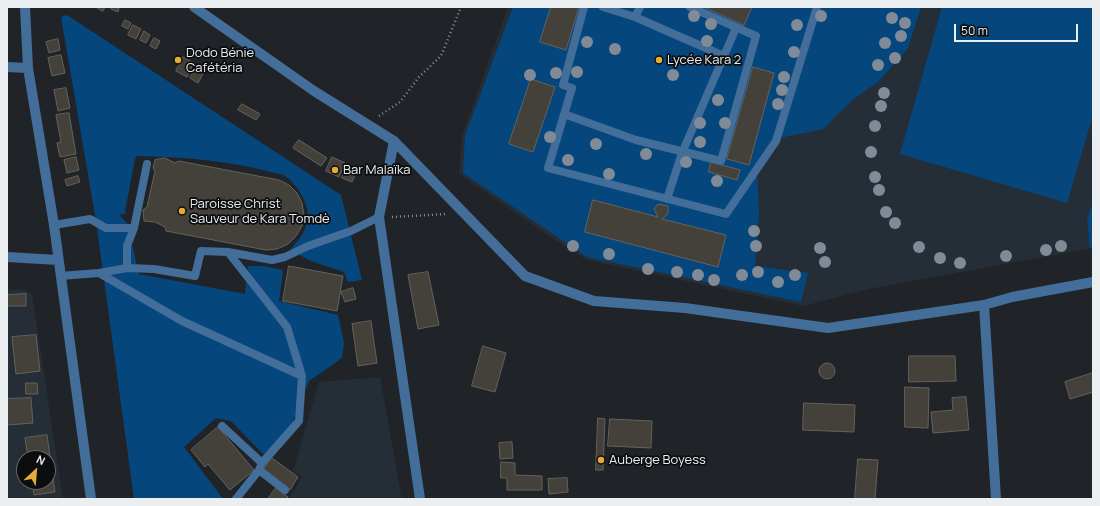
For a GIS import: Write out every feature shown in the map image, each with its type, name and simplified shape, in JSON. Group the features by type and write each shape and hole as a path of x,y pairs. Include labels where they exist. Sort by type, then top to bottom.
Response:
{"street":[{"path":"25,7 28,68 54,225 91,499"},
{"path":"194,7 314,91 394,141 525,276 594,301 685,308 828,328 984,305 1012,297 1093,282"},
{"path":"7,67 28,68"},
{"path":"394,141 379,217 420,499"},
{"path":"7,257 58,260"},
{"path":"984,305 996,499"}],"lane":[{"path":"584,7 563,85 572,88 548,168 726,214 776,141 816,7"},
{"path":"603,7 636,17 724,56"},
{"path":"636,17 640,7"},
{"path":"564,114 636,140 682,153 720,161 756,36 690,7"},
{"path":"668,199 682,153 736,28"},
{"path":"127,268 127,246 134,228 147,164"},
{"path":"60,276 100,273 127,268 154,269 196,276 201,251 228,252 272,260 286,257 308,246 351,231 379,217"},
{"path":"54,225 90,218 106,228 134,228"},
{"path":"228,252 287,327 302,376 299,421 236,499"},
{"path":"100,273 182,321 302,376"},
{"path":"222,426 285,490"}],"path":[{"path":"367,124 400,102 418,77 441,56 461,7"},
{"path":"379,217 465,214"}],"shaded area":[{"name":"Lycée Kara 2","path":"508,7 1093,7 1093,248 869,289 803,306 587,260 555,240 459,174 462,136"},
{"path":"513,7 921,7 908,48 879,81 851,101 823,129 780,138 757,167 759,213 755,266 808,273 801,302 587,257 463,173 465,136"},
{"path":"942,7 1093,7 1093,115 1067,203 900,154"},
{"path":"67,15 341,195 362,280 348,282 344,272 311,261 290,250 301,237 307,224 308,217 305,202 301,194 294,184 285,176 251,167 202,160 137,156 135,159 125,211 127,213 119,215 127,223 139,274 245,294 248,266 263,266 283,270 279,301 338,315 344,343 342,358 309,381 292,424 265,456 231,421 216,418 184,447 223,499 134,499 96,221 61,17"},
{"path":"1093,202 1093,247 1090,248 1087,219"},
{"path":"7,290 26,290 32,294 56,450 16,450 16,490 56,490 56,453 63,499 7,499"},
{"path":"380,377 402,499 288,499 302,477 293,471 319,382"}],"building":[{"path":"96,7 105,7 103,11"},
{"path":"112,7 119,8 118,12 111,9"},
{"path":"551,7 579,7 566,50 540,42"},
{"path":"704,7 752,7 744,25"},
{"path":"125,20 131,23 128,29 122,26"},
{"path":"133,25 141,29 136,39 128,35"},
{"path":"144,31 150,35 146,43 140,40"},
{"path":"154,38 160,41 156,49 150,46"},
{"path":"58,39 60,50 49,53 46,42"},
{"path":"61,55 65,73 52,76 48,58"},
{"path":"183,57 194,63 187,77 176,71"},
{"path":"197,66 205,70 198,83 190,78"},
{"path":"753,67 774,73 749,165 727,159"},
{"path":"531,79 555,87 533,152 509,144"},
{"path":"66,88 70,108 58,111 54,90"},
{"path":"242,104 260,114 256,120 238,110"},
{"path":"69,113 76,154 60,157 57,143 61,142 56,115"},
{"path":"299,140 327,158 321,166 293,148"},
{"path":"76,157 79,170 67,173 64,160"},
{"path":"332,157 345,163 339,177 326,171"},
{"path":"165,158 175,163 179,161 279,180 289,185 297,193 302,203 304,215 302,226 296,236 288,244 277,249 266,250 166,231 165,227 155,222 144,221 143,210 147,207 155,171 153,168 155,160"},
{"path":"711,162 740,170 737,180 709,172"},
{"path":"347,165 358,169 352,182 342,178"},
{"path":"78,176 80,182 67,186 65,180"},
{"path":"593,200 658,217 654,209 658,204 668,206 668,214 662,219 726,235 718,267 585,232"},
{"path":"289,266 343,276 337,311 283,301"},
{"path":"428,272 439,325 418,329 408,275"},
{"path":"353,288 356,299 345,302 341,292"},
{"path":"26,294 26,306 7,306 7,295"},
{"path":"371,321 377,363 358,366 352,324"},
{"path":"36,335 40,371 16,374 12,337"},
{"path":"483,346 506,353 495,392 472,386"},
{"path":"909,356 955,356 956,381 909,382"},
{"path":"827,363 833,365 835,371 833,377 827,379 821,377 819,371 821,365"},
{"path":"1093,373 1093,392 1070,399 1065,382"},
{"path":"26,383 37,383 38,394 26,394"},
{"path":"905,387 929,388 928,428 905,427"},
{"path":"966,397 969,430 933,433 931,412 953,410 952,398"},
{"path":"31,398 33,423 7,425 7,399"},
{"path":"804,403 855,405 854,432 803,430"},
{"path":"598,418 605,419 603,470 596,470"},
{"path":"610,419 652,421 651,448 608,446"},
{"path":"218,427 254,470 230,490 208,464 205,467 191,450"},
{"path":"47,435 49,450 27,450 25,438"},
{"path":"512,442 513,458 500,459 499,443"},
{"path":"272,458 298,477 290,490 263,471"},
{"path":"858,459 878,460 875,499 855,499"},
{"path":"501,462 515,463 515,475 542,476 542,490 507,490 507,478 501,478"},
{"path":"567,478 568,492 549,494 548,479"},
{"path":"276,488 288,497 286,499 268,499"},
{"path":"33,490 55,490 55,492 34,495"}],"place":[{"name":"Dodo Bénie Cafétéria","path":"178,60"},
{"name":"Lycée Kara 2","path":"659,60"},
{"name":"Bar Malaïka","path":"335,170"},
{"name":"Paroisse Christ Sauveur de Kara Tomdè","path":"182,211"},
{"name":"Auberge Boyess","path":"601,460"}]}
